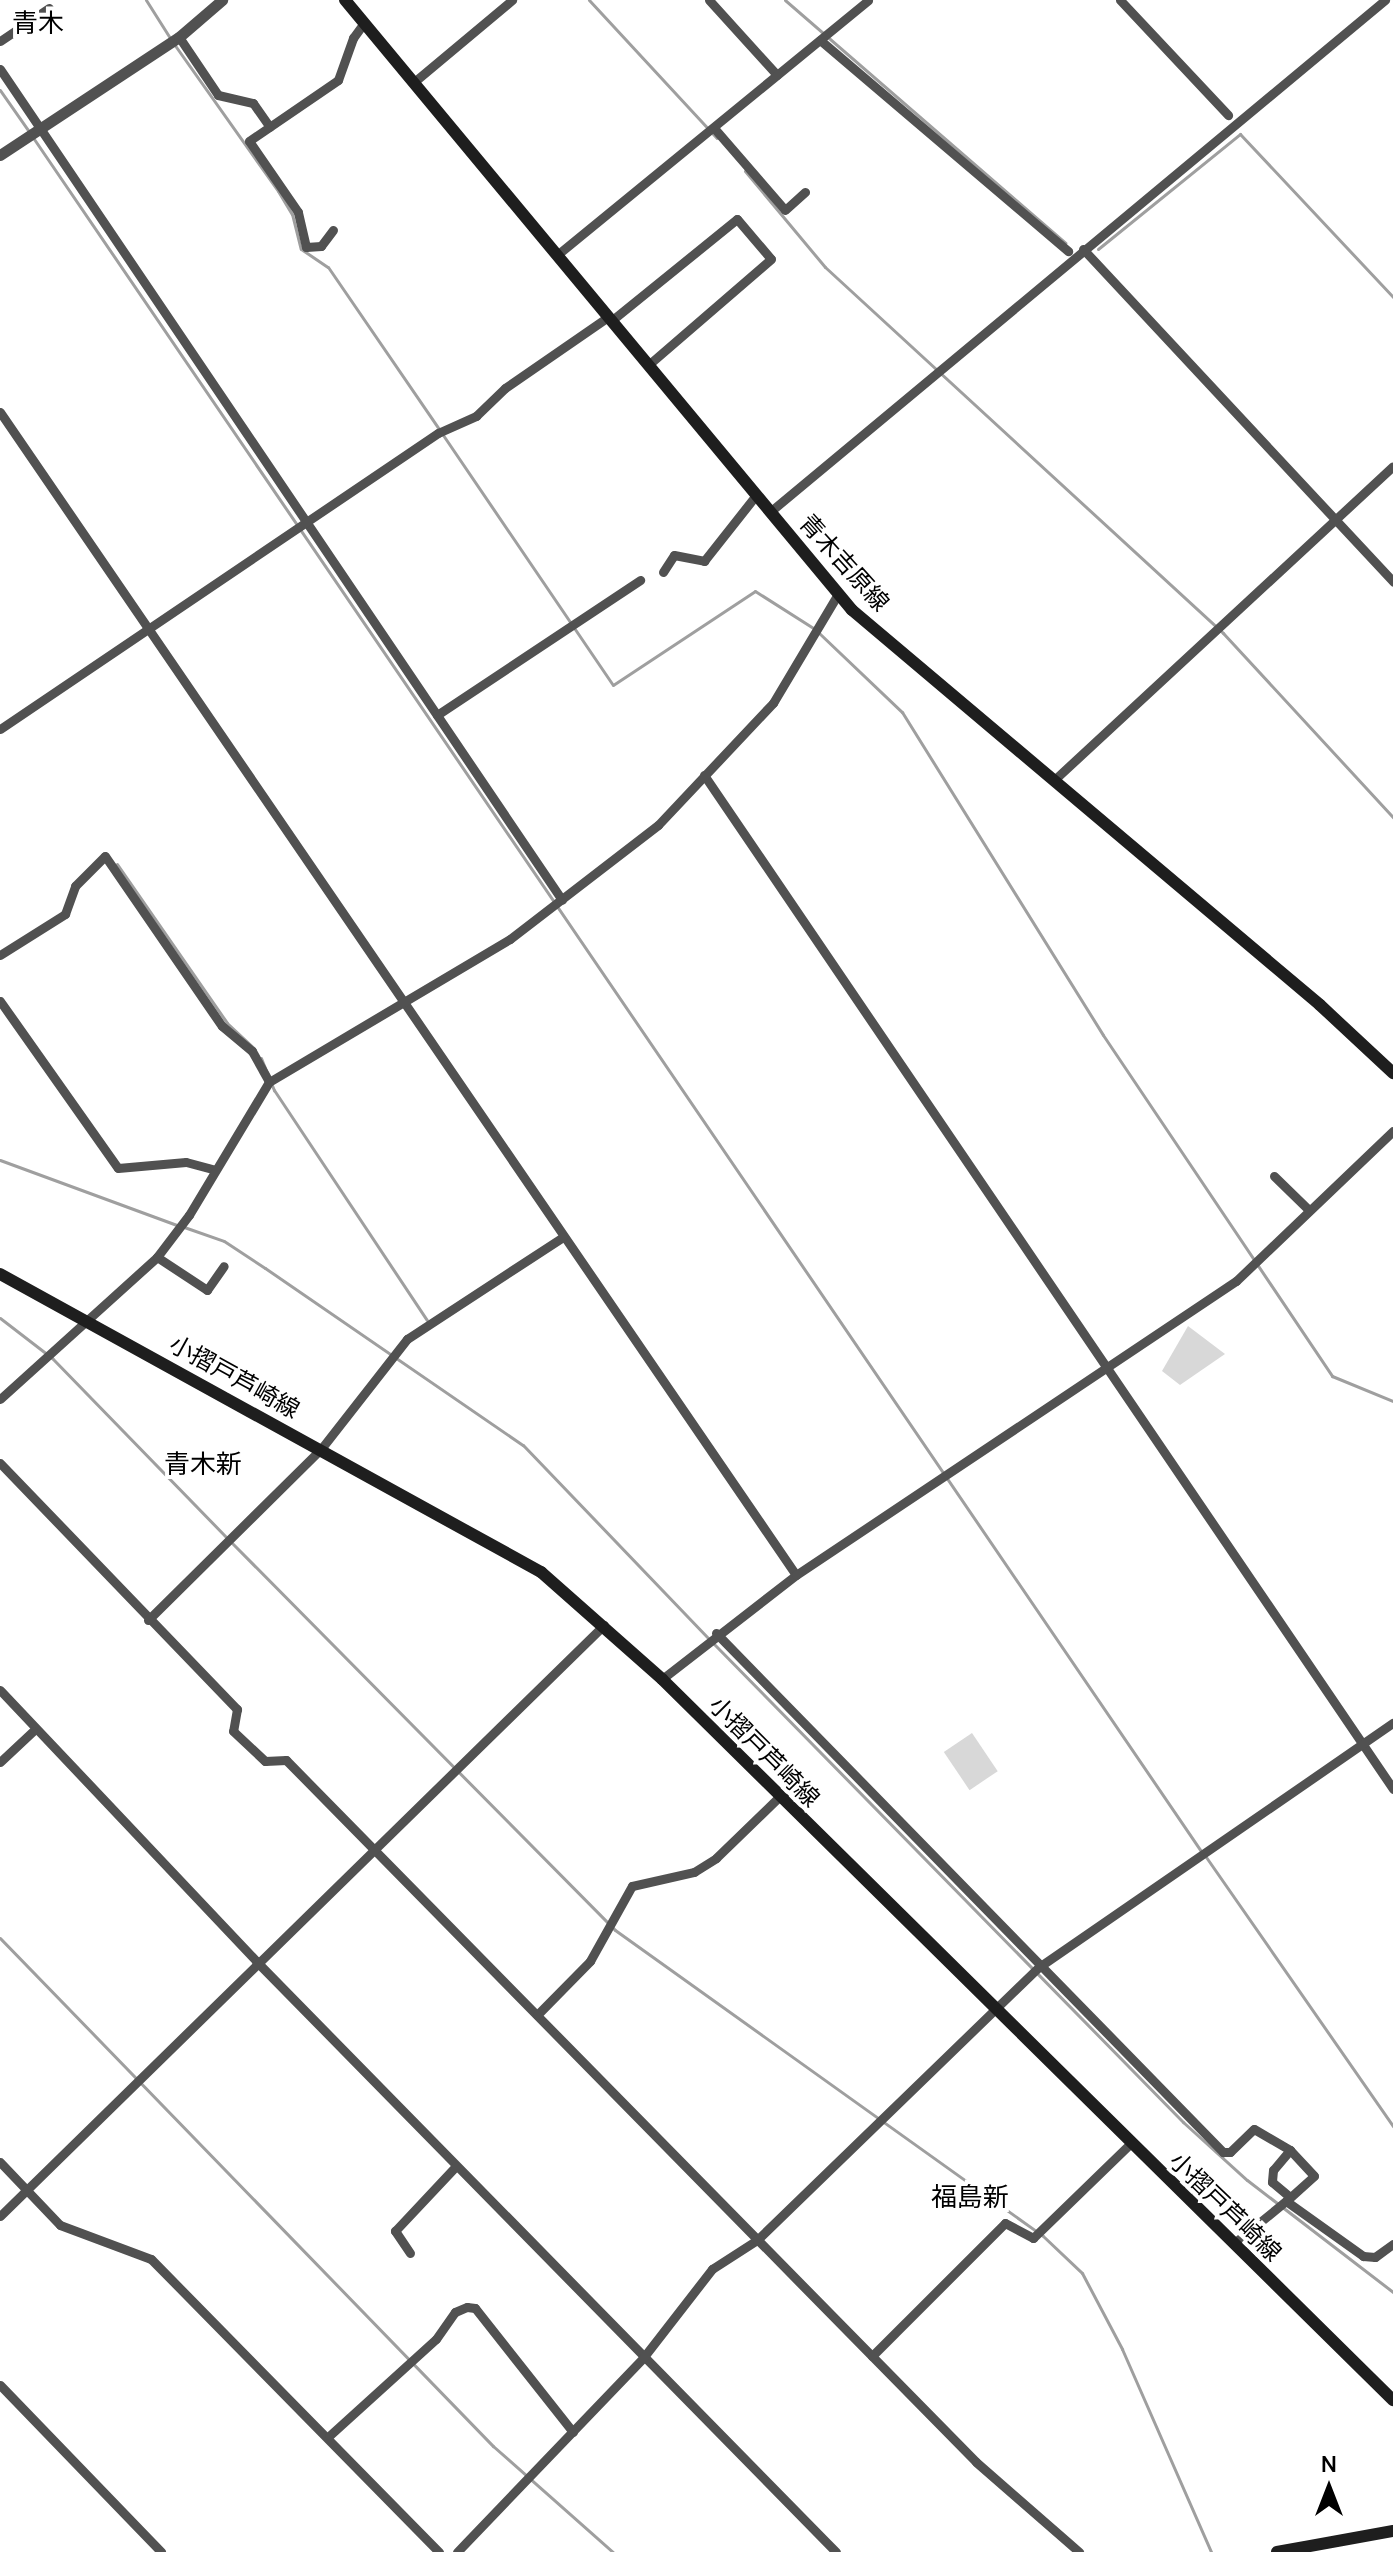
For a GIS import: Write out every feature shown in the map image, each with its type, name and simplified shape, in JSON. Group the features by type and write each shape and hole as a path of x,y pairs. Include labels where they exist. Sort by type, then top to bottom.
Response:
{"main road":[{"name":"青木吉原線","path":"345,0 838,594 1053,781 1320,1005 1393,1073"},
{"name":"小摺戸芦崎線","path":"0,1274 541,1572 662,1679 993,2010 1393,2400"},
{"path":"1277,2552 1393,2531"}],"street":[{"path":"0,155 42,131 179,37 222,0"},
{"path":"414,82 512,0"},
{"path":"709,0 777,75"},
{"path":"557,255 868,0"},
{"path":"1120,0 1228,115"},
{"path":"771,511 1385,0"},
{"path":"0,41 49,8"},
{"path":"333,230 321,246 306,247 298,212 249,141 338,80 364,23"},
{"path":"179,37 218,95 253,103 270,127"},
{"path":"820,40 1068,251"},
{"path":"0,69 562,900"},
{"path":"714,128 785,210 805,192"},
{"path":"0,729 438,433 476,416 505,388 609,319 737,219 771,259 648,365"},
{"path":"1083,249 1393,582"},
{"path":"0,412 796,1575"},
{"path":"1053,781 1393,466"},
{"path":"663,572 674,555 704,561 757,494"},
{"path":"437,715 640,580"},
{"path":"0,1399 157,1257 269,1082 510,939 658,825 773,703 838,594"},
{"path":"704,775 1393,1789"},
{"path":"0,955 65,914 75,886 105,856 222,1026 252,1051 269,1082"},
{"path":"0,1001 118,1168 186,1162 215,1170"},
{"path":"662,1679 716,1633 796,1575 1236,1281 1393,1131"},
{"path":"1274,1176 1309,1210"},
{"path":"148,1620 321,1449 407,1339 563,1237"},
{"path":"157,1257 207,1290 224,1266"},
{"path":"0,1463 237,1709 233,1731 265,1761 286,1760 976,2462 1079,2552"},
{"path":"0,2216 256,1961 604,1625"},
{"path":"716,1633 1223,2152 1230,2152 1254,2129 1290,2150 1314,2176 1233,2244"},
{"path":"0,1690 33,1731 256,1961 836,2552"},
{"path":"457,2552 643,2358 712,2269 757,2240 1039,1967 1393,1723"},
{"path":"0,1762 33,1731"},
{"path":"537,2015 590,1961 632,1886 694,1872 716,1858 779,1797"},
{"path":"872,2356 1005,2223 1033,2238 1131,2143"},
{"path":"1290,2150 1273,2170 1272,2182 1288,2199 1363,2256 1375,2257 1393,2244"},
{"path":"0,2162 60,2225 151,2259 329,2436 439,2552"},
{"path":"410,2253 395,2231 456,2166"},
{"path":"329,2436 436,2339 455,2312 467,2307 475,2308 573,2432"},
{"path":"0,2385 161,2552"}],"shaded area":[{"path":"1188,1326 1225,1354 1180,1385 1162,1371"},
{"path":"972,1733 998,1771 970,1790 944,1752"}],"waterway":[{"path":"146,0 170,38"},
{"path":"589,0 717,138"},
{"path":"785,0 1066,243"},
{"path":"174,44 278,191 292,214 301,249 328,267 439,429"},
{"path":"0,90 30,133"},
{"path":"1098,249 1240,134 1393,297"},
{"path":"34,139 1201,1851"},
{"path":"745,171 825,267 1223,633 1393,817"},
{"path":"443,435 613,685 755,591 813,628"},
{"path":"819,633 902,712 1103,1035 1332,1376 1393,1401"},
{"path":"117,864 227,1023 254,1048"},
{"path":"261,1058 274,1090 427,1320"},
{"path":"0,1160 177,1225"},
{"path":"184,1227 224,1241 523,1445 708,1638"},
{"path":"0,1318 52,1358 227,1538"},
{"path":"232,1543 615,1930 1043,2236 1082,2273 1122,2349 1211,2552"},
{"path":"714,1644 1183,2122 1247,2180 1393,2292"},
{"path":"1206,1857 1393,2126"},
{"path":"0,1938 493,2446 613,2552"}],"district":[{"name":"青木","path":"38,23"},
{"name":"青木新","path":"203,1464"},
{"name":"福島新","path":"970,2197"}]}
